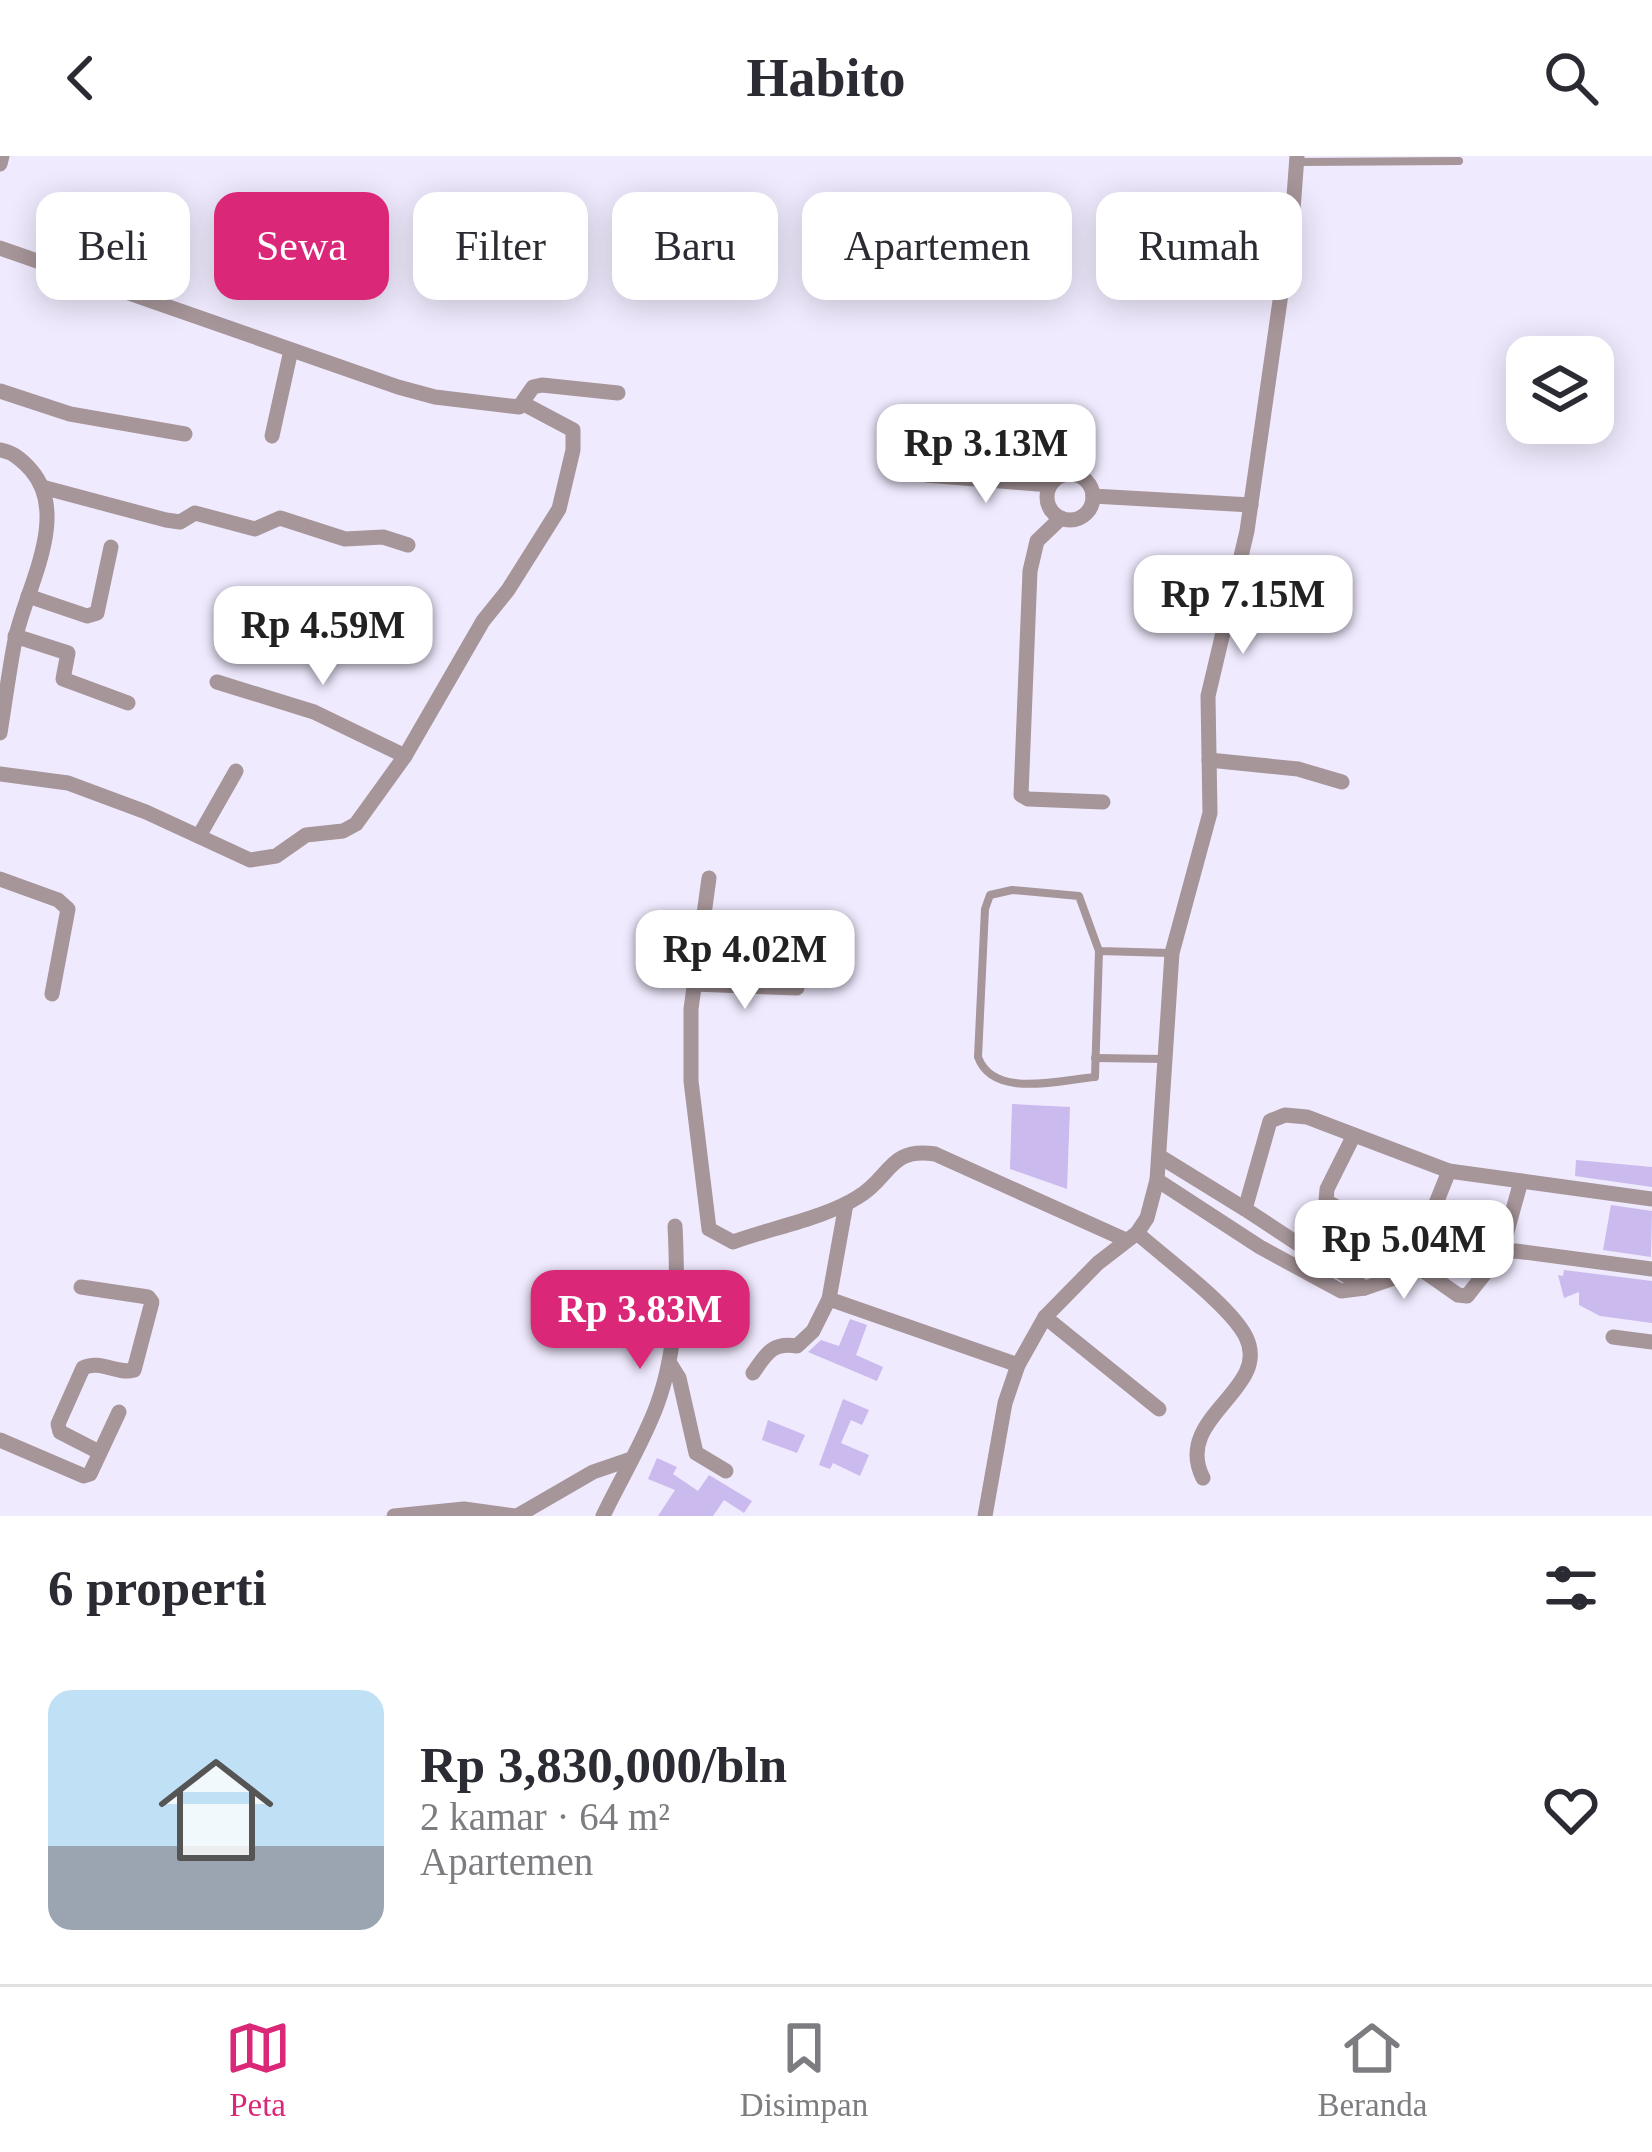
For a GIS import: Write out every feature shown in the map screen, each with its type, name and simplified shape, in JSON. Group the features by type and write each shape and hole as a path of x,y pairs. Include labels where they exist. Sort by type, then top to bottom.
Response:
{"street":[{"path":"985,1516 1005,1403 1018,1365 1045,1317 1147,1217 1157,1180 1172,953 1207,828 1208,696 1251,505 1297,159"},
{"path":"0,248 435,397 503,407 524,404 573,430 559,509 483,621 368,812 343,831 306,835 264,861 250,860 68,783 0,774"},
{"path":"272,436 291,350"},
{"path":"524,404 533,387 542,385 618,393"},
{"path":"0,391 70,415 185,434"},
{"path":"0,450 10,451 28,466 42,488 47,509 15,636 0,733"},
{"path":"926,475 1050,485 1060,477 1079,476 1089,484 1093,496 1084,515 1061,518 1037,542 1030,571 1021,794 1028,799 1103,802"},
{"path":"1050,485 1049,508 1061,518"},
{"path":"42,488 177,522 195,513 254,529 280,518 345,539 376,536 408,544"},
{"path":"1093,496 1251,505"},
{"path":"28,596 86,616 97,613 111,547"},
{"path":"15,636 68,652 63,680 128,703"},
{"path":"217,682 314,712 405,756"},
{"path":"1209,760 1280,766 1342,782"},
{"path":"199,836 236,771"},
{"path":"709,878 694,984 691,1082 709,1229 733,1241 847,1204 865,1194 899,1157 920,1152 935,1154 1131,1236 1237,1322 1249,1342 1248,1369 1201,1431 1196,1454 1203,1478"},
{"path":"0,879 58,900 68,909 52,994"},
{"path":"694,984 796,988"},
{"path":"1245,1209 1270,1120 1297,1114 1449,1171 1652,1198"},
{"path":"1354,1135 1327,1189 1326,1201 1368,1225 1422,1237"},
{"path":"1159,1156 1365,1288"},
{"path":"1414,1271 1422,1237 1449,1171"},
{"path":"1157,1180 1331,1288 1365,1288 1447,1261 1516,1251 1652,1269"},
{"path":"1414,1271 1465,1297 1501,1253 1521,1181"},
{"path":"753,1373 769,1349 782,1343 797,1346 813,1331 829,1299 847,1204"},
{"path":"603,1516 656,1407 669,1362 675,1226"},
{"path":"1260,1247 1273,1226"},
{"path":"1296,1268 1307,1250"},
{"path":"81,1286 148,1297 152,1302 134,1370 95,1364 83,1368 58,1424 60,1432 99,1452"},
{"path":"829,1299 1018,1365"},
{"path":"1045,1317 1160,1409"},
{"path":"1613,1337 1652,1342"},
{"path":"669,1362 679,1378 695,1453 725,1471"},
{"path":"0,1440 84,1477 91,1474 119,1412"},
{"path":"394,1516 464,1509 516,1516 593,1472 631,1459"}],"lane":[{"path":"1297,159 1459,161"},
{"path":"1012,890 1072,893 1085,904 1099,951 1095,1058 1095,1077 1014,1083 992,1079 986,1073 978,1057 989,895 1012,890"},
{"path":"1099,951 1172,953"},
{"path":"1095,1058 1165,1059"}],"building":[{"path":"1012,1104 1070,1107 1067,1189 1010,1169"},
{"path":"1576,1160 1652,1167 1652,1187 1575,1176"},
{"path":"1611,1205 1652,1211 1651,1257 1603,1250"},
{"path":"1564,1270 1652,1281 1652,1323 1600,1316 1579,1305 1579,1292 1564,1298 1558,1275 1563,1276"},
{"path":"850,1319 867,1325 856,1355 883,1367 877,1381 808,1352 821,1340 839,1346"},
{"path":"843,1399 869,1410 862,1425 851,1420 841,1443 869,1455 860,1476 833,1463 830,1469 819,1465"},
{"path":"768,1420 805,1435 797,1453 762,1440"},
{"path":"657,1458 677,1467 673,1474 698,1491 709,1475 752,1501 744,1513 724,1500 713,1516 658,1516 675,1490 648,1479"}]}
